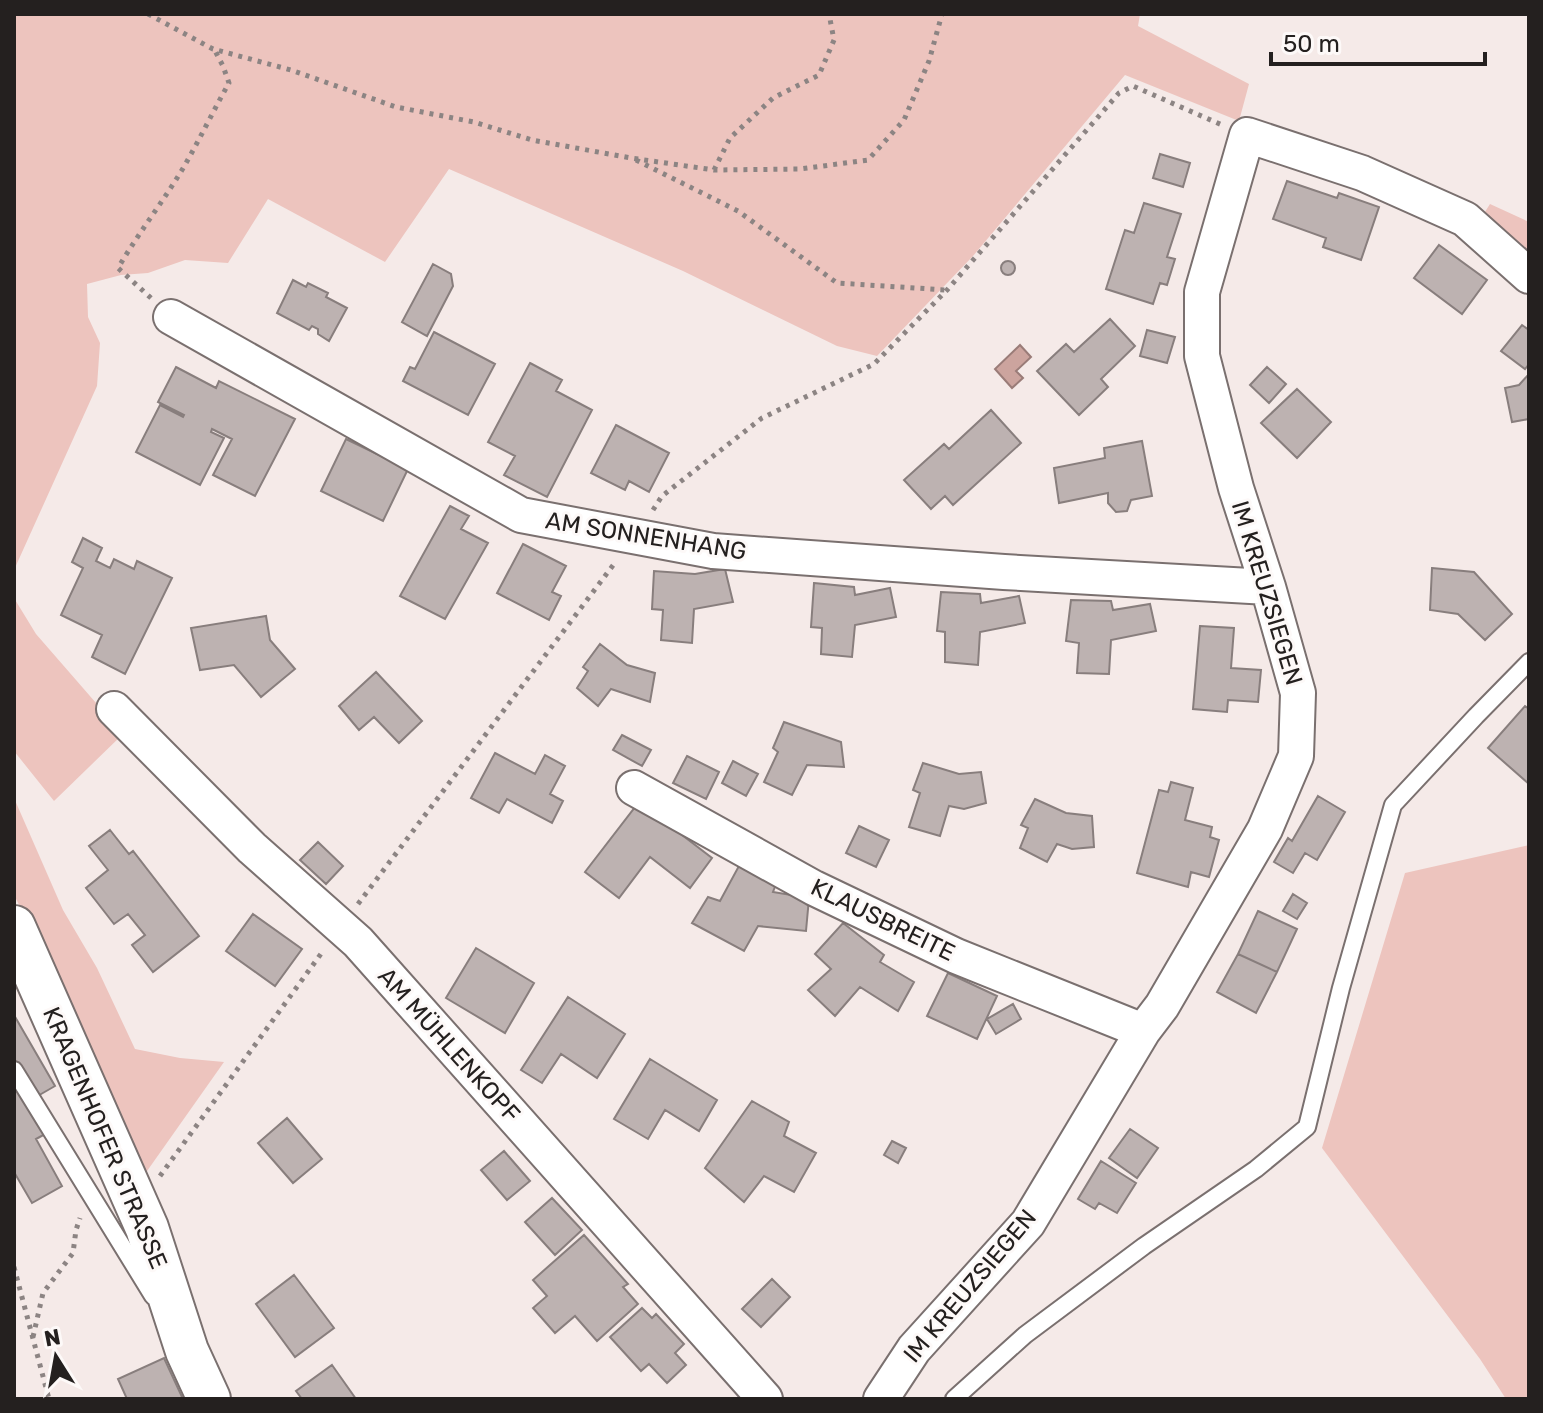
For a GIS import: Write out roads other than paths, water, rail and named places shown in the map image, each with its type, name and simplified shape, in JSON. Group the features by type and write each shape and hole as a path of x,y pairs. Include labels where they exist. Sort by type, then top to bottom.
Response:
{"street":[{"name":"IM KREUZSIEGEN","path":"881,1399 914,1349 1028,1223 1143,1031 1162,1006 1265,829 1296,756 1298,693 1236,488 1202,356 1202,292 1247,135 1362,173 1465,219 1529,276"},
{"name":"AM SONNENHANG","path":"171,317 521,515 713,551 1268,587"},
{"name":"AM MÜHLENKOPF","path":"114,709 252,848 369,953 765,1399"},
{"name":"KLAUSBREITE","path":"634,788 814,888 956,956 1143,1031"},
{"name":"KRAGENHOFER STRASSE","path":"14,927 147,1228 187,1351 209,1399"}],"lane":[{"path":"954,1399 1025,1335 1144,1246 1256,1169 1307,1127 1341,988 1393,805 1529,662"},
{"path":"14,1070 187,1351"}]}
